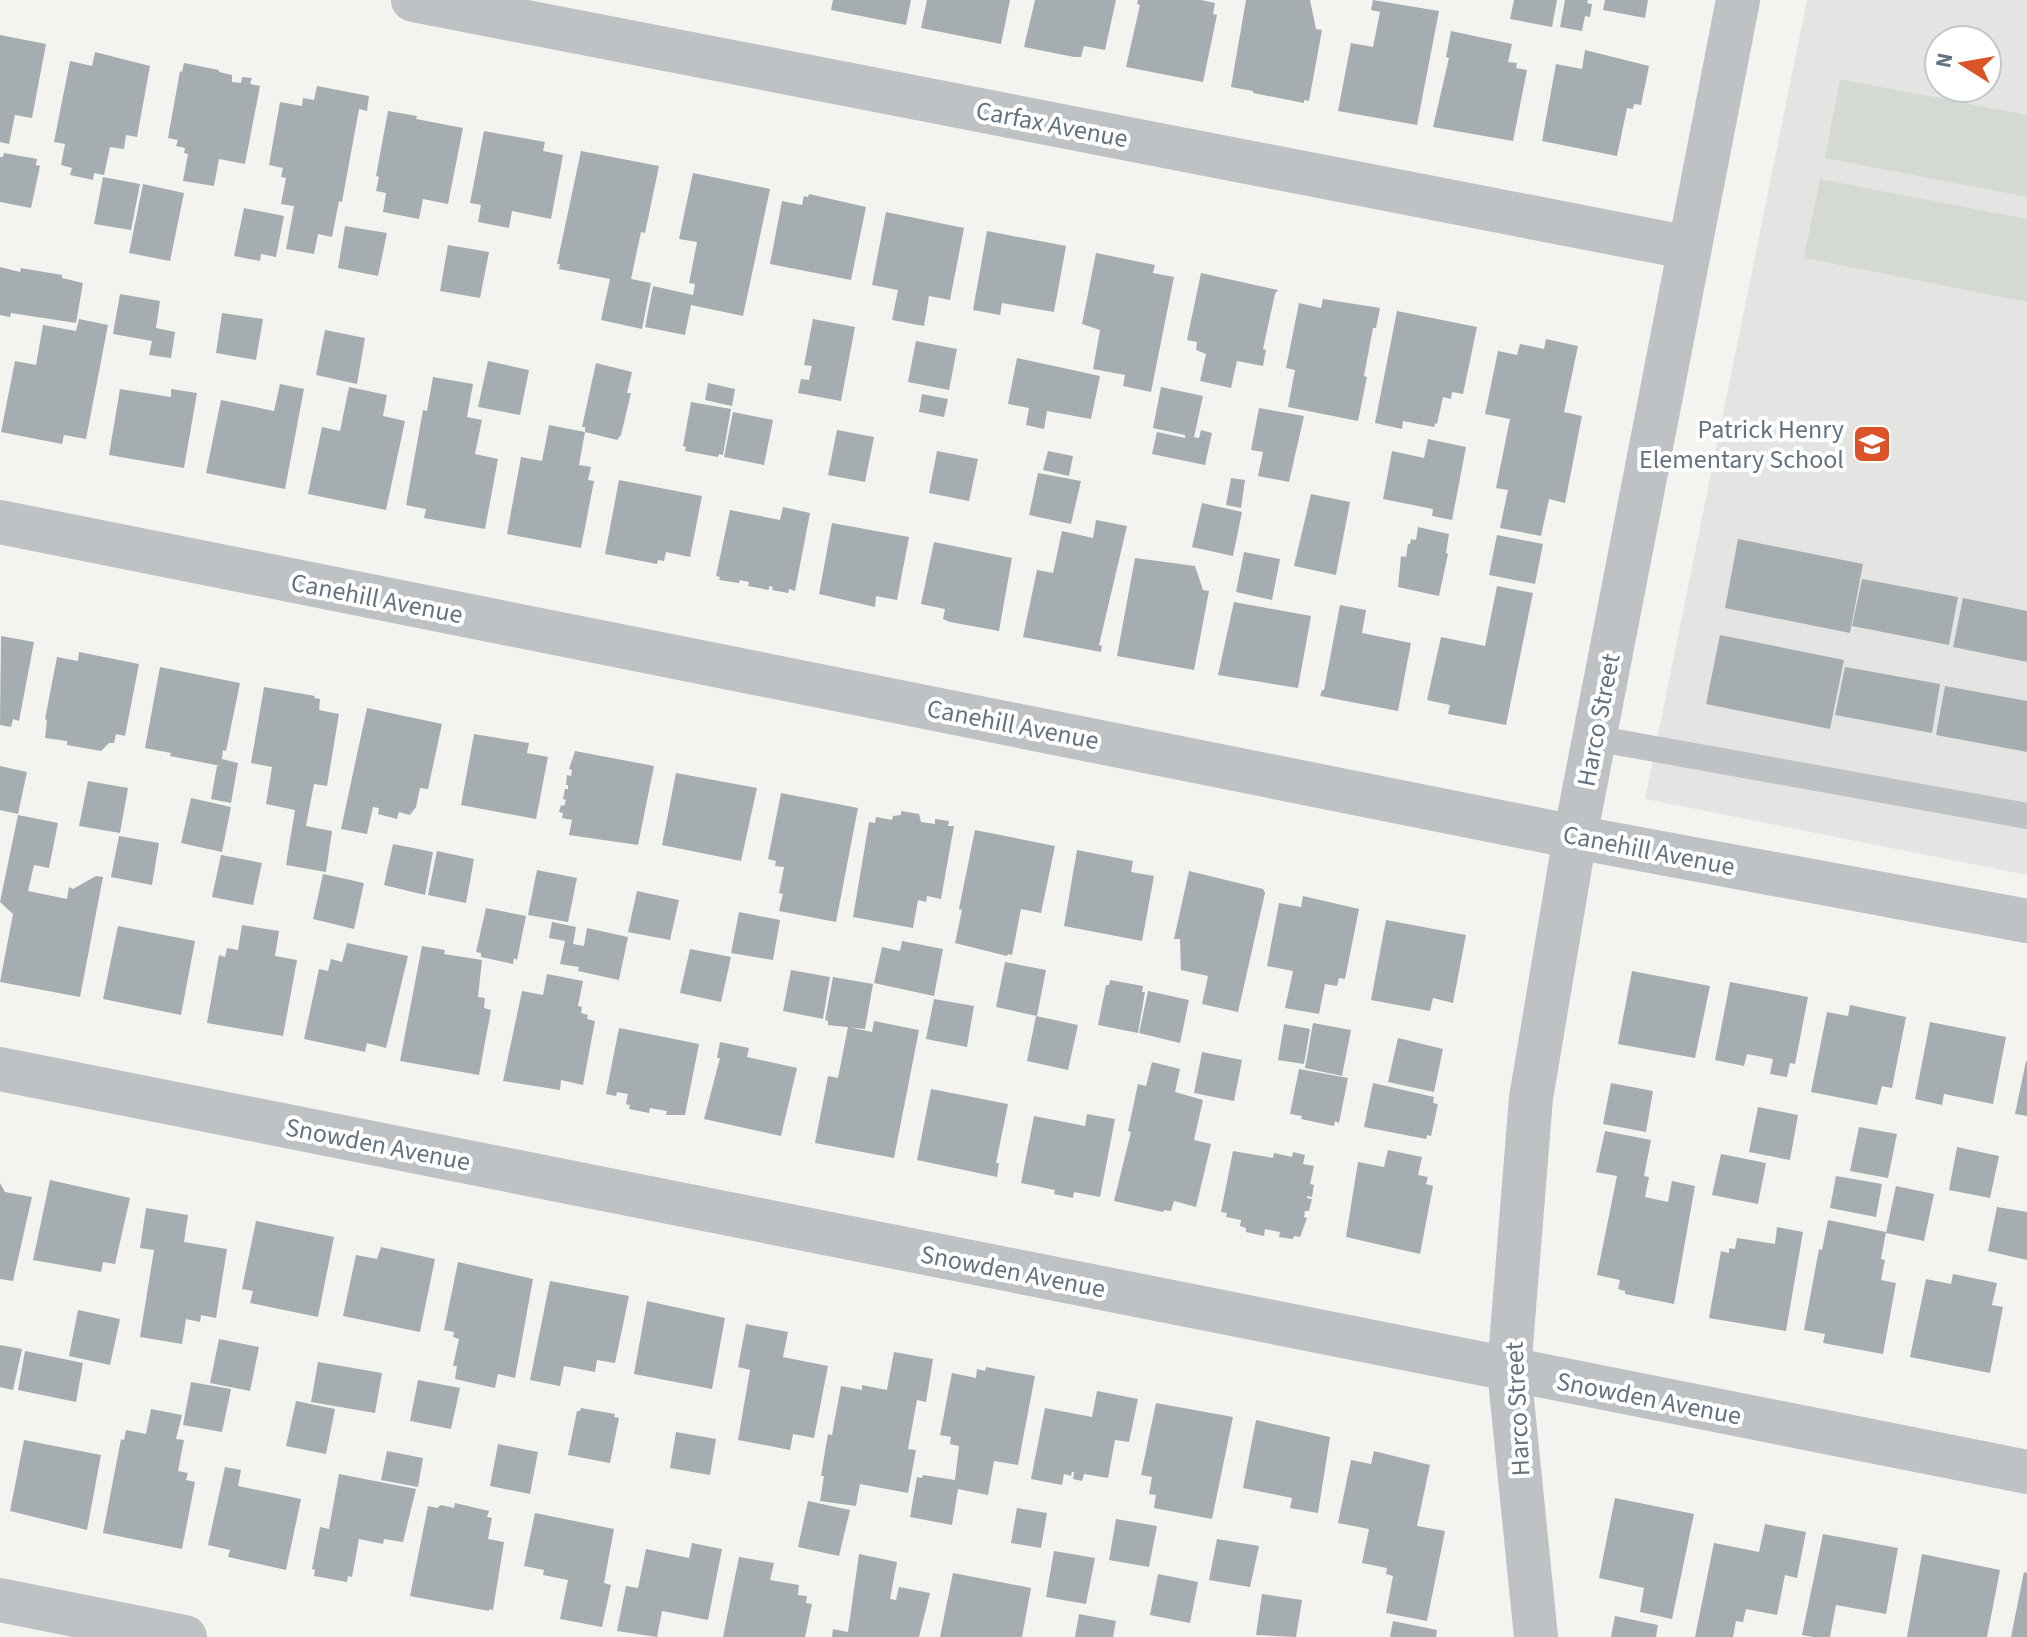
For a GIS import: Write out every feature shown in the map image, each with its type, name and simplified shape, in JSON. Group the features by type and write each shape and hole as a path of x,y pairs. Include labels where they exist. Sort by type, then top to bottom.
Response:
{"street":[{"name":"Carfax Avenue","path":"413,0 1690,248"},
{"name":"Harco Street","path":"1536,1637 1509,1370 1531,1098 1575,837 1738,0"},
{"name":"Canehill Avenue","path":"0,522 1575,837 2027,921"},
{"name":"Snowden Avenue","path":"0,1069 2027,1472"},
{"path":"0,1600 185,1637"}],"lane":[{"path":"1594,738 2027,816"}],"shaded area":[{"name":"Patrick Henry Elementary School","path":"1807,0 2027,0 2027,875 1645,799"},
{"path":"1840,79 1923,95 1923,104 1970,104 2027,115 2027,197 1825,158"},
{"path":"1820,179 2027,219 2027,302 1804,258"}],"building":[{"path":"833,0 911,0 906,25 831,10"},
{"path":"927,0 1010,0 1001,44 921,28"},
{"path":"1035,0 1116,0 1105,50 1084,46 1081,57 1074,57 1024,47"},
{"path":"1138,0 1201,0 1215,3 1213,14 1217,15 1203,82 1126,67 1140,5 1137,4"},
{"path":"1246,0 1310,0 1316,29 1322,30 1309,101 1304,100 1304,103 1231,87"},
{"path":"1373,0 1439,11 1417,125 1338,111 1351,43 1373,47 1380,12 1371,10"},
{"path":"1514,0 1557,0 1552,27 1510,19"},
{"path":"1565,0 1588,0 1587,3 1592,4 1590,17 1585,16 1582,31 1560,27"},
{"path":"1605,0 1648,0 1645,18 1603,10"},
{"path":"1451,31 1512,44 1508,62 1517,63 1516,68 1527,70 1513,141 1433,127 1449,58 1446,57"},
{"path":"0,35 46,44 32,118 15,115 9,144 0,142"},
{"path":"1585,50 1649,66 1641,105 1634,104 1633,109 1627,108 1617,156 1542,141 1556,64 1582,69"},
{"path":"95,52 150,66 137,137 126,135 124,149 110,147 104,175 94,173 93,180 70,175 72,168 61,165 65,144 54,142 70,61 92,66"},
{"path":"184,63 232,75 232,82 241,83 242,77 252,78 250,84 260,86 245,164 219,159 214,186 183,181 188,154 184,153 185,148 176,146 178,140 168,138"},
{"path":"317,86 369,96 367,111 359,109 342,202 339,201 332,237 318,234 314,254 286,249 294,206 281,204 286,178 281,177 283,168 269,165 280,102 302,106 303,98 314,100"},
{"path":"388,111 463,128 448,204 423,199 419,219 383,212 386,193 376,191"},
{"path":"484,131 545,142 543,151 563,155 551,219 512,211 509,228 478,222 481,205 470,203"},
{"path":"581,151 659,166 645,233 641,232 631,279 651,283 642,329 601,320 610,279 559,269 560,264 557,264"},
{"path":"4,153 37,159 36,165 40,166 31,208 0,202 0,157"},
{"path":"693,173 770,189 743,316 691,305 685,335 645,327 653,286 693,295 695,284 689,283 697,242 679,239"},
{"path":"103,177 140,184 131,230 94,224"},
{"path":"143,184 184,193 170,261 129,253"},
{"path":"809,194 866,207 851,280 770,264 782,201 802,205 804,196 808,197"},
{"path":"244,208 284,216 276,257 261,254 260,261 234,256"},
{"path":"886,212 964,228 950,300 929,296 924,326 892,320 898,290 872,285"},
{"path":"345,226 387,233 378,276 338,268"},
{"path":"987,231 1066,246 1054,312 1002,303 1000,315 973,310"},
{"path":"448,245 489,252 480,298 440,291"},
{"path":"1096,253 1155,265 1153,273 1174,277 1151,392 1123,386 1125,375 1093,369 1100,330 1082,324"},
{"path":"0,267 62,275 62,278 83,283 76,323 11,313 10,317 0,315"},
{"path":"1201,273 1278,290 1263,349 1266,350 1263,366 1237,361 1231,388 1200,381 1206,354 1196,350 1197,342 1187,340"},
{"path":"120,294 160,301 156,328 175,332 171,358 149,355 152,341 113,334"},
{"path":"1323,299 1380,308 1376,328 1373,328 1358,421 1288,407 1295,370 1286,368 1299,303 1321,308"},
{"path":"1397,311 1477,327 1463,394 1452,392 1451,399 1443,397 1434,427 1403,421 1402,429 1375,423"},
{"path":"222,313 263,319 256,360 216,353"},
{"path":"79,319 108,325 86,439 64,435 62,444 1,432 15,361 36,365 43,325 76,331"},
{"path":"813,319 855,327 841,401 798,393 801,379 809,380 812,366 804,365"},
{"path":"325,330 365,338 357,384 316,375"},
{"path":"1546,339 1578,346 1564,412 1582,416 1565,503 1549,499 1541,536 1500,528 1508,490 1496,488 1510,419 1485,414 1498,351 1517,355 1520,344 1544,349"},
{"path":"916,341 957,349 949,390 908,382"},
{"path":"1017,358 1100,376 1091,419 1047,411 1044,429 1026,425 1029,408 1008,404"},
{"path":"488,361 529,370 520,415 478,407"},
{"path":"596,363 632,372 627,393 631,393 621,435 617,440 585,432 585,427 582,427"},
{"path":"433,377 473,384 467,417 482,420 475,454 498,459 485,529 424,518 426,509 406,505 423,410 427,411"},
{"path":"708,383 735,389 732,406 705,400"},
{"path":"280,384 304,389 285,489 206,473 221,400 274,411"},
{"path":"349,387 387,395 383,416 405,421 386,510 308,494 322,427 340,431"},
{"path":"1161,387 1203,396 1194,437 1199,438 1201,430 1212,433 1205,465 1152,454 1157,432 1185,438 1185,435 1153,428"},
{"path":"120,389 171,397 171,389 197,393 184,468 109,455"},
{"path":"922,394 948,399 944,417 919,412"},
{"path":"691,402 731,409 723,455 719,454 718,457 685,451 686,447 683,446"},
{"path":"1259,408 1304,416 1289,482 1258,476 1263,452 1251,450"},
{"path":"733,412 773,420 764,465 724,457"},
{"path":"549,425 585,432 579,465 591,467 588,480 594,481 581,548 507,534 521,457 542,461"},
{"path":"837,430 874,437 865,482 828,475"},
{"path":"1428,439 1466,447 1452,520 1432,516 1433,509 1383,499 1392,451 1424,458"},
{"path":"937,451 978,459 969,501 929,493"},
{"path":"1048,451 1073,456 1069,476 1043,470"},
{"path":"1038,473 1081,481 1071,524 1029,515"},
{"path":"1231,478 1245,480 1241,508 1226,505"},
{"path":"619,480 702,496 690,557 666,552 664,561 658,560 657,564 605,554"},
{"path":"1311,494 1350,502 1336,575 1294,566"},
{"path":"1202,503 1242,512 1233,556 1192,547"},
{"path":"783,507 810,513 795,591 789,589 788,593 772,590 773,587 769,586 769,590 748,586 749,582 740,580 739,583 719,580 720,577 716,576 730,510 780,520"},
{"path":"1096,520 1127,526 1099,645 1102,646 1101,652 1023,637 1037,570 1053,573 1062,531 1093,538"},
{"path":"832,523 909,537 897,600 876,596 875,607 819,594"},
{"path":"1418,527 1449,534 1439,596 1398,587 1401,556 1406,557 1411,539 1416,540"},
{"path":"1497,535 1543,544 1535,584 1489,575"},
{"path":"1738,539 1863,564 1850,633 1725,608"},
{"path":"934,542 1012,558 999,631 950,622 943,619 945,609 921,604"},
{"path":"1244,552 1280,559 1272,600 1236,592"},
{"path":"1135,558 1195,566 1203,590 1209,591 1194,670 1117,656"},
{"path":"1862,579 1958,597 1949,645 1852,626"},
{"path":"1497,586 1533,593 1506,725 1448,714 1450,705 1427,700 1441,637 1485,646"},
{"path":"1963,598 2027,611 2027,662 1953,647"},
{"path":"1234,602 1311,616 1298,688 1218,675"},
{"path":"1340,605 1366,610 1362,633 1411,643 1398,711 1320,696 1324,690"},
{"path":"1720,635 1844,660 1830,729 1706,704"},
{"path":"1,636 34,642 19,721 13,719 11,727 0,725"},
{"path":"79,652 139,664 125,736 116,734 114,743 109,743 101,751 45,738 45,719 57,657 78,661"},
{"path":"160,667 240,683 222,759 238,763 231,803 211,799 217,766 221,766 145,748"},
{"path":"1845,667 1940,684 1932,733 1835,715"},
{"path":"1945,686 2027,701 2027,752 1936,735"},
{"path":"264,687 315,696 320,699 319,710 339,714 327,786 314,784 306,826 332,831 326,872 286,865 295,810 266,804 272,767 251,763"},
{"path":"367,708 442,724 428,789 420,788 416,807 410,815 399,812 397,819 378,814 379,808 373,807 367,834 341,829"},
{"path":"474,734 529,743 527,753 548,757 536,819 461,805"},
{"path":"575,751 654,766 638,845 569,835 572,820 562,818 563,813 559,812 566,800 563,799 565,789 568,789 567,775 571,776 572,770 569,769"},
{"path":"0,766 27,772 18,814 0,810"},
{"path":"676,773 757,788 741,861 662,845"},
{"path":"88,781 128,788 120,833 79,826"},
{"path":"781,793 858,808 836,922 779,911 784,867 775,866 776,861 768,859"},
{"path":"191,798 231,807 222,852 181,843"},
{"path":"901,811 919,814 921,822 935,824 935,819 949,821 948,826 954,826 941,899 927,896 926,902 918,900 913,928 853,917 869,822 875,823 876,817 892,820 893,816 901,815"},
{"path":"18,815 58,823 49,868 34,865 28,891 67,899 69,887 73,889 96,876 103,877 80,997 0,982 13,914 0,902"},
{"path":"975,830 1055,846 1041,913 1021,909 1012,955 955,943"},
{"path":"119,836 159,843 152,885 111,877"},
{"path":"393,844 433,852 425,895 384,885"},
{"path":"1077,850 1133,861 1131,872 1154,876 1142,941 1064,926"},
{"path":"437,851 474,859 466,903 428,895"},
{"path":"221,855 262,863 253,905 212,897"},
{"path":"537,870 577,878 568,922 528,915"},
{"path":"1189,871 1263,889 1265,893 1238,1012 1202,1004 1208,976 1181,970 1180,939 1174,939"},
{"path":"323,874 364,883 354,929 313,919"},
{"path":"637,891 679,900 670,940 628,932"},
{"path":"1303,896 1359,909 1345,979 1339,978 1337,986 1325,984 1319,1014 1285,1008 1293,971 1267,966 1279,903 1301,907"},
{"path":"486,908 526,916 517,960 514,958 513,964 481,957 481,953 476,952"},
{"path":"739,912 780,920 773,960 731,953"},
{"path":"1386,920 1466,935 1453,1003 1433,998 1430,1011 1371,1000"},
{"path":"552,922 576,927 573,944 584,946 587,928 628,937 619,980 560,964 565,941 549,938"},
{"path":"242,925 279,931 275,956 297,960 283,1036 207,1023 219,955 225,957 227,948 238,950"},
{"path":"118,926 195,941 181,1015 103,999"},
{"path":"902,941 943,949 934,996 874,983 882,947 900,951"},
{"path":"347,943 408,956 386,1048 367,1043 365,1052 304,1039 319,969 328,971 331,959 342,962"},
{"path":"422,946 445,950 444,954 482,960 478,997 485,998 484,1008 491,1010 479,1075 400,1061"},
{"path":"690,949 731,957 721,1002 680,993"},
{"path":"1005,962 1046,970 1037,1016 996,1007"},
{"path":"791,970 830,977 823,1019 783,1011"},
{"path":"1632,971 1710,986 1695,1058 1618,1044"},
{"path":"547,974 583,981 578,1006 582,1007 581,1013 588,1015 587,1019 595,1021 583,1085 561,1080 560,1090 503,1081 522,991 543,995"},
{"path":"833,977 873,984 865,1029 828,1025 825,1020"},
{"path":"1110,980 1143,986 1142,992 1145,992 1138,1033 1098,1025 1106,985"},
{"path":"1730,982 1808,997 1795,1064 1790,1063 1787,1077 1770,1074 1773,1059 1747,1054 1744,1066 1715,1060"},
{"path":"1148,991 1189,1000 1180,1043 1139,1033"},
{"path":"934,999 974,1006 967,1047 926,1039"},
{"path":"1850,1005 1906,1017 1892,1088 1882,1086 1877,1105 1811,1092 1827,1012 1848,1016"},
{"path":"1036,1016 1078,1025 1068,1070 1027,1061"},
{"path":"874,1021 919,1030 894,1158 815,1143 828,1076 838,1078 848,1027 872,1032"},
{"path":"1930,1022 2006,1037 1993,1104 1944,1094 1942,1105 1915,1099"},
{"path":"1313,1023 1351,1030 1342,1076 1305,1068"},
{"path":"1284,1024 1310,1029 1304,1064 1278,1060"},
{"path":"619,1028 699,1044 685,1115 666,1115 667,1111 650,1108 649,1113 629,1109 630,1105 626,1104 628,1094 606,1094"},
{"path":"1398,1038 1443,1049 1434,1092 1388,1082"},
{"path":"720,1042 749,1048 747,1057 797,1068 781,1136 704,1119 720,1058 717,1058"},
{"path":"1202,1052 1242,1060 1234,1101 1194,1093"},
{"path":"2027,1061 2027,1116 2015,1114"},
{"path":"1152,1062 1180,1069 1175,1092 1203,1100 1194,1140 1211,1144 1196,1207 1174,1201 1171,1211 1163,1212 1114,1201 1131,1132 1128,1131 1138,1084 1146,1086"},
{"path":"1299,1069 1348,1078 1339,1123 1335,1121 1334,1126 1290,1114"},
{"path":"1373,1083 1434,1097 1433,1103 1438,1104 1431,1136 1427,1135 1426,1139 1364,1127"},
{"path":"1611,1083 1653,1091 1646,1132 1603,1124"},
{"path":"931,1089 1008,1104 996,1163 999,1163 997,1177 917,1160"},
{"path":"1758,1107 1798,1115 1790,1160 1749,1152"},
{"path":"1087,1114 1115,1119 1100,1197 1074,1192 1073,1198 1054,1194 1055,1190 1021,1183 1034,1116 1085,1126"},
{"path":"1859,1127 1897,1134 1888,1178 1850,1171"},
{"path":"1605,1131 1651,1140 1644,1176 1649,1177 1645,1197 1668,1202 1672,1181 1695,1186 1674,1304 1625,1294 1625,1291 1618,1289 1620,1280 1597,1275 1617,1176 1596,1172"},
{"path":"1957,1147 1999,1156 1990,1198 1949,1190"},
{"path":"1388,1150 1422,1157 1418,1175 1428,1177 1426,1184 1433,1186 1420,1254 1346,1237 1358,1162 1384,1167"},
{"path":"1233,1151 1273,1158 1274,1153 1292,1157 1293,1152 1305,1155 1303,1164 1314,1166 1310,1184 1314,1185 1312,1197 1307,1196 1312,1199 1309,1211 1305,1211 1304,1217 1307,1218 1300,1237 1279,1237 1280,1232 1265,1229 1264,1236 1246,1232 1246,1228 1240,1226 1241,1220 1226,1217 1227,1213 1221,1212"},
{"path":"1721,1154 1766,1163 1758,1204 1712,1195"},
{"path":"1836,1176 1882,1184 1876,1217 1830,1208"},
{"path":"50,1180 130,1198 115,1264 103,1262 101,1272 33,1260"},
{"path":"0,1183 5,1192 32,1197 13,1281 0,1279"},
{"path":"1896,1186 1934,1194 1924,1241 1886,1233"},
{"path":"1997,1207 2027,1212 2027,1260 1988,1251"},
{"path":"146,1208 188,1215 184,1242 227,1249 216,1318 201,1315 200,1322 186,1319 182,1344 140,1337 154,1250 140,1248"},
{"path":"1828,1220 1886,1232 1881,1280 1896,1283 1883,1354 1823,1343 1825,1334 1804,1330 1819,1249 1822,1250"},
{"path":"256,1221 334,1237 318,1317 250,1303 253,1291 242,1289"},
{"path":"1777,1227 1803,1232 1786,1331 1709,1318 1721,1251 1729,1253 1729,1248 1735,1249 1737,1238 1775,1244"},
{"path":"381,1247 435,1259 420,1332 343,1316 356,1255 377,1259"},
{"path":"458,1262 533,1279 515,1378 498,1374 495,1388 455,1379 457,1366 453,1366 459,1339 453,1337 454,1332 444,1330"},
{"path":"1953,1274 1997,1283 1992,1305 2003,1307 1990,1373 1910,1357 1926,1279 1951,1284"},
{"path":"550,1281 629,1296 615,1363 597,1360 595,1372 564,1366 560,1386 530,1380"},
{"path":"647,1301 725,1318 712,1389 634,1374"},
{"path":"78,1310 120,1319 110,1365 69,1356"},
{"path":"746,1324 788,1332 783,1357 828,1366 814,1438 793,1434 790,1450 738,1440 750,1370 738,1367"},
{"path":"219,1339 259,1347 250,1391 210,1383"},
{"path":"0,1345 22,1349 13,1390 0,1387"},
{"path":"25,1351 83,1363 76,1402 18,1390"},
{"path":"894,1352 933,1359 926,1402 917,1400 908,1449 916,1450 908,1493 860,1484 856,1506 820,1501 828,1434 832,1435 841,1386 862,1390 862,1385 887,1390"},
{"path":"318,1362 382,1373 375,1413 311,1402"},
{"path":"986,1367 1035,1376 1018,1465 994,1461 988,1495 958,1489 952,1525 910,1517 917,1477 922,1478 923,1475 955,1480 959,1446 950,1444 951,1437 940,1435 952,1373 976,1378 977,1369 985,1371"},
{"path":"418,1380 460,1388 451,1429 410,1421"},
{"path":"191,1382 231,1389 222,1432 183,1425"},
{"path":"1097,1391 1138,1399 1129,1442 1115,1440 1108,1478 1084,1474 1082,1481 1073,1479 1072,1472 1071,1476 1064,1474 1062,1485 1031,1479 1045,1408 1092,1417"},
{"path":"296,1401 335,1409 326,1454 286,1446"},
{"path":"1156,1403 1233,1417 1212,1519 1154,1508 1156,1495 1149,1494 1152,1477 1141,1475"},
{"path":"581,1408 615,1414 614,1417 619,1418 610,1463 568,1455 577,1411"},
{"path":"151,1409 182,1415 176,1439 184,1440 178,1471 188,1473 186,1480 195,1482 182,1549 103,1533 121,1439 124,1440 126,1430 146,1434"},
{"path":"1256,1420 1330,1437 1318,1513 1290,1508 1292,1498 1243,1488"},
{"path":"676,1432 716,1439 710,1475 670,1468"},
{"path":"24,1440 101,1455 87,1530 10,1511"},
{"path":"498,1444 538,1452 530,1494 490,1486"},
{"path":"387,1451 423,1458 418,1487 381,1480"},
{"path":"1374,1451 1430,1465 1417,1526 1445,1531 1427,1621 1386,1613 1393,1576 1386,1574 1387,1568 1362,1563 1369,1529 1338,1523 1351,1460 1371,1464"},
{"path":"225,1467 241,1470 238,1486 301,1499 286,1570 228,1557 230,1550 208,1545"},
{"path":"339,1474 416,1489 403,1542 384,1539 383,1544 359,1539 352,1577 348,1576 347,1582 314,1576 315,1570 312,1569 320,1527 329,1529"},
{"path":"1615,1498 1694,1514 1672,1619 1640,1612 1644,1588 1599,1578"},
{"path":"808,1501 850,1510 839,1556 798,1547"},
{"path":"455,1503 489,1511 487,1517 492,1518 488,1539 504,1542 493,1610 410,1596 428,1506 454,1508"},
{"path":"1017,1508 1047,1513 1041,1548 1011,1543"},
{"path":"535,1513 614,1529 604,1583 611,1585 602,1627 560,1619 568,1580 543,1575 544,1570 524,1566"},
{"path":"1116,1519 1157,1526 1149,1567 1109,1560"},
{"path":"1765,1524 1806,1532 1797,1578 1785,1575 1777,1615 1746,1609 1743,1622 1736,1621 1733,1637 1695,1637 1714,1543 1759,1552"},
{"path":"1823,1534 1898,1548 1886,1614 1836,1605 1830,1637 1813,1637 1802,1635"},
{"path":"1217,1539 1259,1546 1250,1587 1209,1580"},
{"path":"692,1543 722,1549 708,1620 662,1611 657,1637 617,1631 626,1586 638,1588 646,1549 689,1558"},
{"path":"1054,1551 1095,1558 1086,1604 1046,1597"},
{"path":"859,1554 897,1562 890,1599 896,1600 899,1587 930,1593 919,1637 832,1637 833,1629 848,1632"},
{"path":"1922,1554 2000,1570 1987,1637 1907,1637"},
{"path":"739,1557 774,1563 770,1580 799,1585 798,1595 807,1596 806,1603 812,1604 805,1637 723,1637"},
{"path":"2024,1572 2027,1573 2027,1637 2011,1637"},
{"path":"953,1573 1031,1588 1022,1637 940,1637"},
{"path":"1158,1574 1198,1582 1190,1623 1150,1615"},
{"path":"1262,1594 1302,1600 1296,1637 1256,1635"},
{"path":"1079,1614 1116,1621 1113,1637 1075,1637"},
{"path":"1615,1616 1658,1625 1656,1637 1611,1637"},
{"path":"1393,1621 1437,1630 1436,1637 1390,1637"}],"place":[{"name":"Patrick Henry Elementary School","path":"1872,444"}]}
